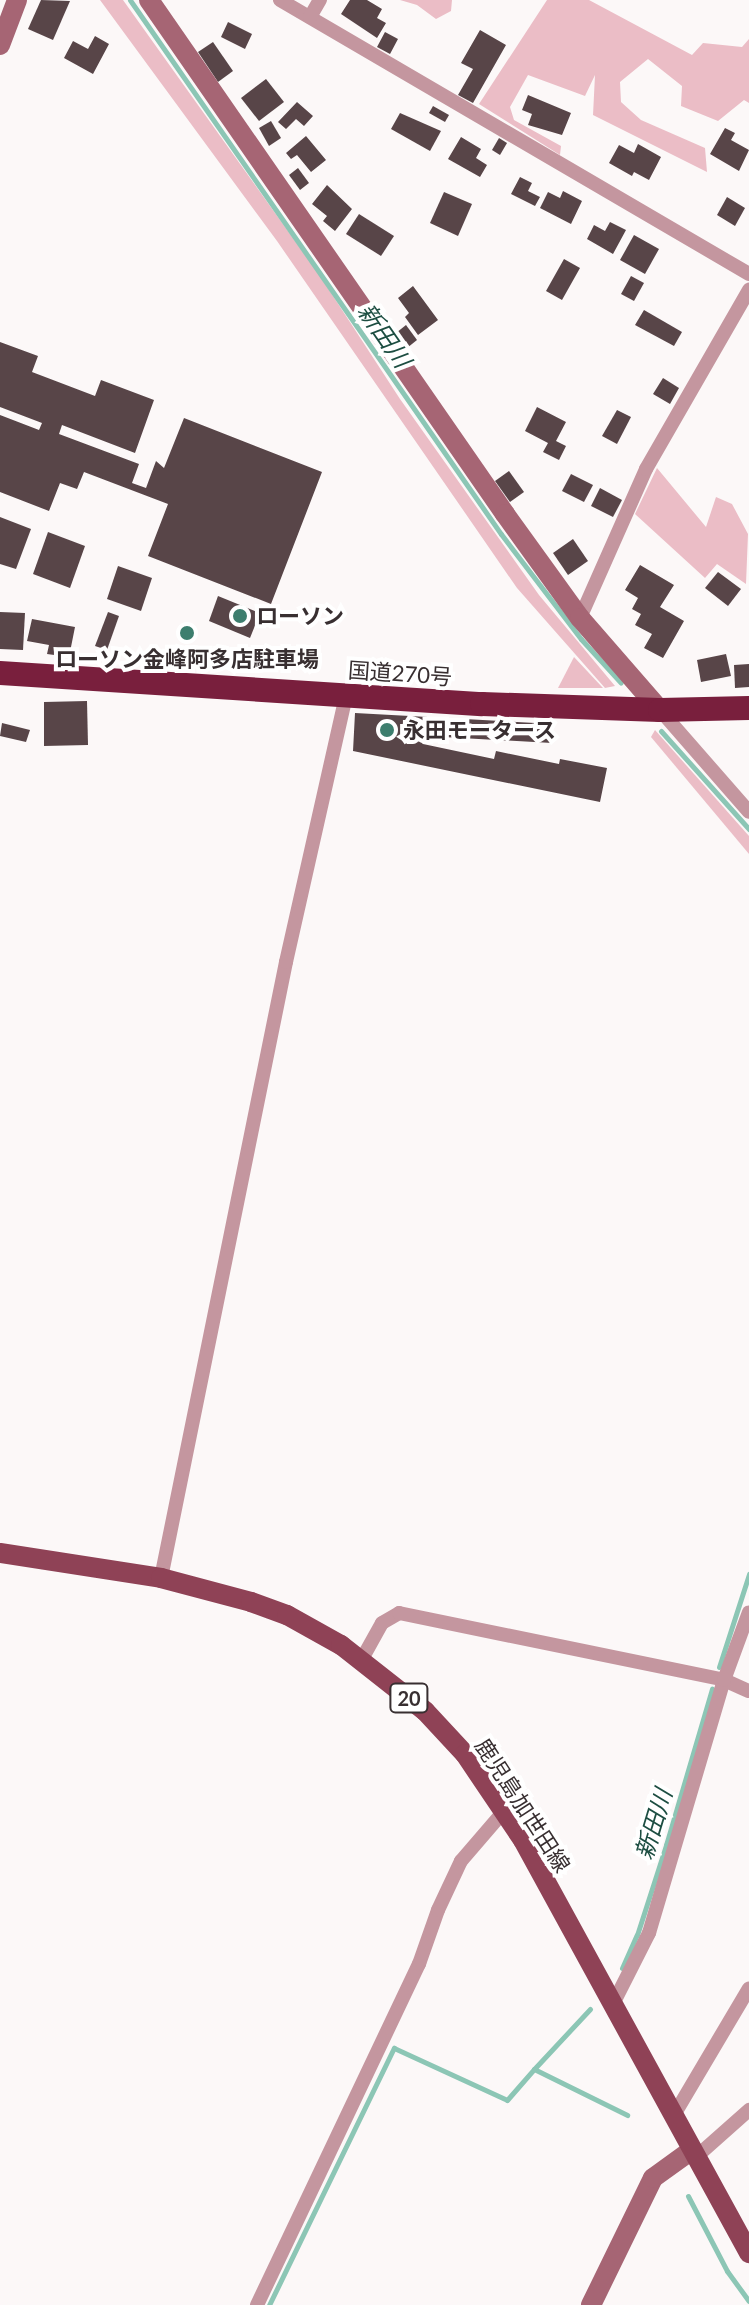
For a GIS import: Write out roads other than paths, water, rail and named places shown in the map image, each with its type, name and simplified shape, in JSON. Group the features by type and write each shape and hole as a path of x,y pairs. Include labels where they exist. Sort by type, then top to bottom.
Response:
{"highway":[{"name":"国道270号","path":"0,673 346,696 660,710 749,708"}],"main road":[{"name":"鹿児島加世田線","path":"0,1553 196,1585 287,1615 362,1659 425,1711 455,1743 504,1811 749,2253"}],"street":[{"path":"0,45 17,0"},
{"path":"149,0 431,410 580,618 749,812"},
{"path":"280,0 749,274"},
{"path":"310,17 320,0"},
{"path":"580,618 646,469 749,290"},
{"path":"161,1578 286,962 346,696"},
{"path":"613,2004 649,1933 724,1680 749,1612"},
{"path":"362,1659 382,1623 399,1613 724,1680 749,1691"},
{"path":"257,2305 419,1964 438,1910 461,1861 504,1811"},
{"path":"674,2115 749,1988"},
{"path":"591,2305 653,2178 694,2154 749,2110"}],"waterway":[{"name":"新田川","path":"130,0 501,534 581,639 621,683"},
{"name":"新田川","path":"661,731 749,829"},
{"name":"新田川","path":"719,1667 749,1574"},
{"name":"新田川","path":"622,1968 637,1935 712,1689"},
{"name":"新田川","path":"590,2009 534,2069 627,2115"},
{"path":"269,2305 394,2048 507,2100 534,2069"},
{"name":"新田川","path":"688,2196 727,2271 749,2301"}],"place":[{"name":"ローソン","path":"240,616"},
{"name":"ローソン金峰阿多店駐車場","path":"187,633"},
{"name":"永田モータース","path":"387,730"}]}
